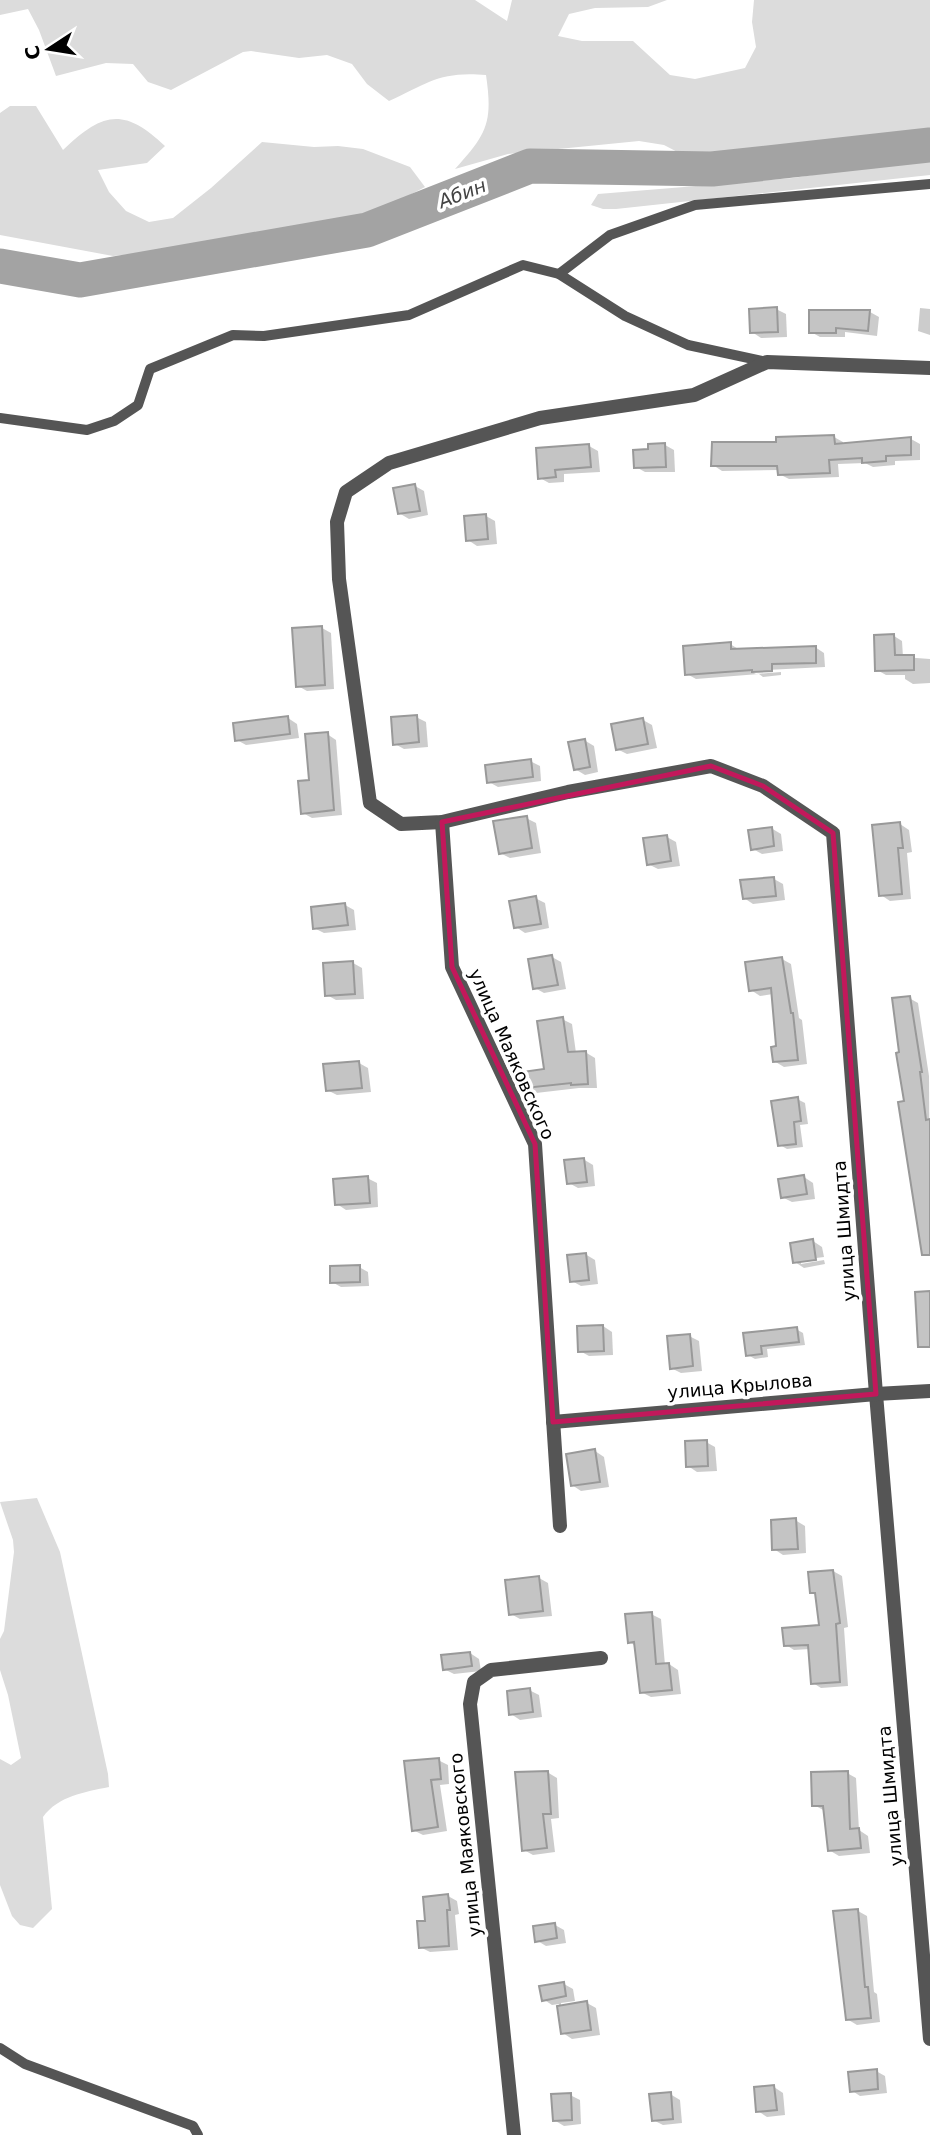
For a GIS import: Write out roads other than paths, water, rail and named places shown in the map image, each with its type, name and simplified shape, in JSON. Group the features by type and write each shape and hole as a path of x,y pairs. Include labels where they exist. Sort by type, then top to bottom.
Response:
{"street":[{"path":"442,822 401,824 370,803 339,579 337,522 346,492 389,463 540,418 694,395 766,362 930,368"},
{"name":"улица Шмидта","path":"442,822 568,792 710,766 763,786 833,833 876,1394 930,2039"},
{"name":"улица Маяковского","path":"442,822 452,967 535,1144 560,1525"},
{"name":"улица Крылова","path":"553,1422 930,1391"},
{"name":"улица Маяковского","path":"514,2135 470,1704 474,1682 491,1670 601,1658"}],"lane":[{"path":"559,274 610,235 695,205 930,184"},
{"path":"0,418 87,430 114,421 138,405 150,369 233,335 264,336 409,315 523,265 559,274 625,316 688,345 766,362"},
{"path":"0,2048 25,2064 193,2126 198,2135"}],"waterway":[{"name":"Абин","path":"0,266 80,280 367,230 530,166 712,169 930,145"}]}
